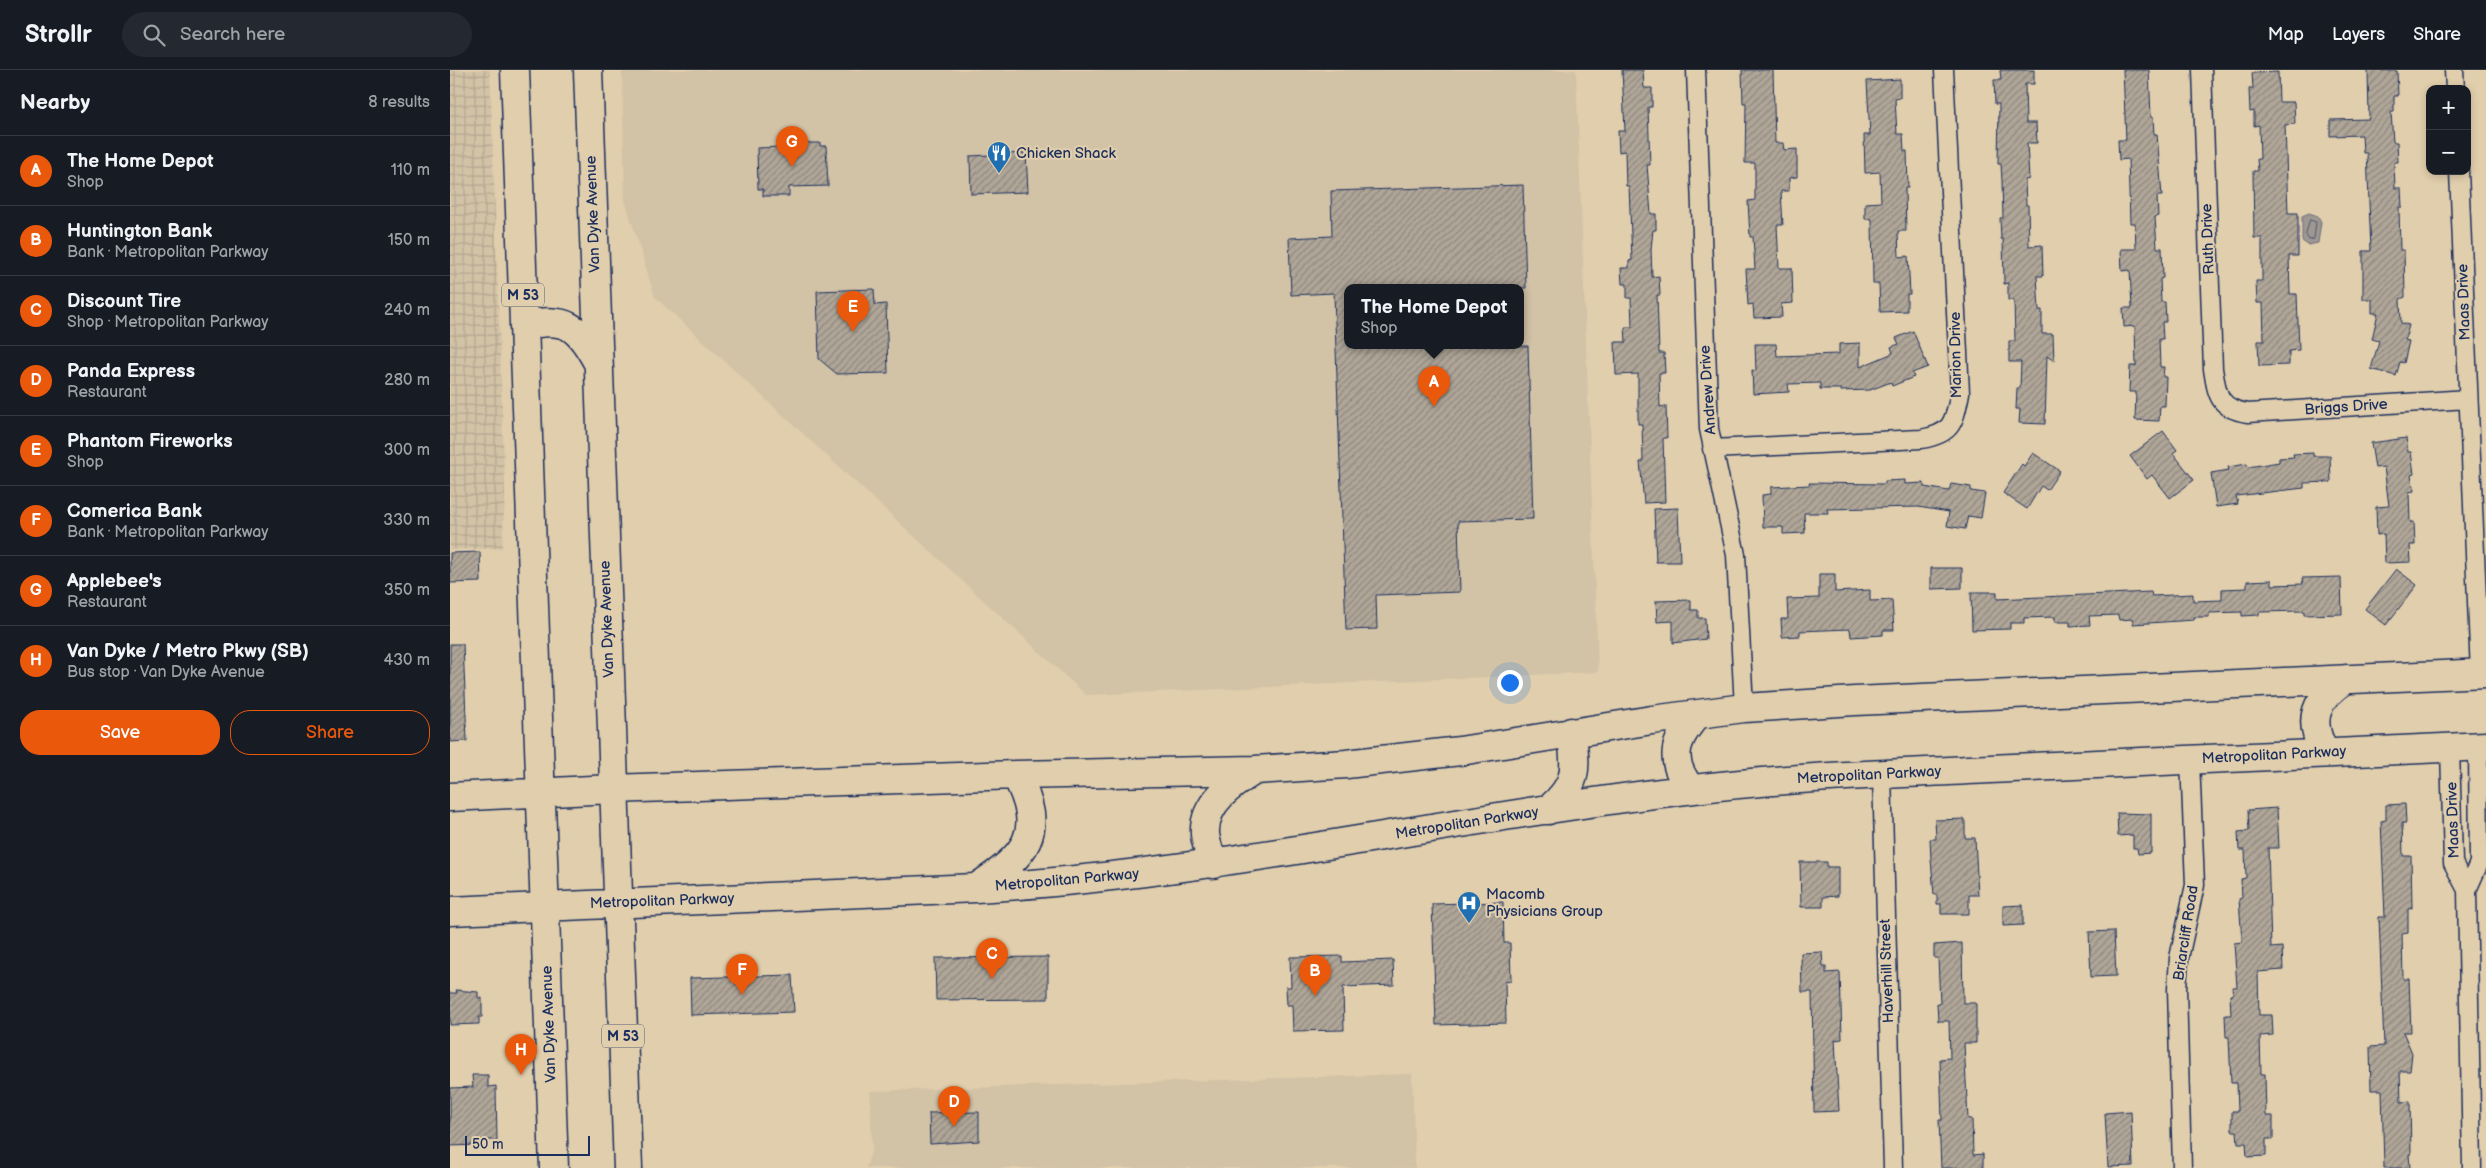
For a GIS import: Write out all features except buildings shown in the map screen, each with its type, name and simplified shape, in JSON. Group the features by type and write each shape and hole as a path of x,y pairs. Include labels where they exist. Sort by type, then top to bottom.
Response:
{"main road":[{"name":"Van Dyke Avenue","path":"515,70 554,1168"},
{"name":"Van Dyke Avenue","path":"588,70 612,789 628,1168"},
{"path":"524,326 544,321 567,326 588,344 598,363"},
{"path":"450,797 612,789 1016,775 1255,770 1423,755 1744,708 1865,700 2483,673"},
{"path":"2325,752 2316,732 2316,713 2325,696 2346,679"},
{"path":"1691,789 1681,777 1676,755 1678,742 1684,729 1697,715"},
{"path":"1548,810 1562,798 1575,775 1576,763 1571,732"},
{"name":"Metropolitan Parkway","path":"450,911 976,888 1074,881 1212,864 1691,789 1828,776 2482,746"},
{"path":"1212,864 1205,834 1206,819 1212,806 1222,793 1255,770"},
{"path":"976,888 1002,871 1018,855 1028,839 1032,824 1031,808 1016,775"}],"street":[{"name":"Andrew Drive","path":"1696,70 1705,352 1712,449 1736,556 1744,708"},
{"name":"Marion Drive","path":"1712,449 1921,439 1943,433 1951,426 1960,393 1944,70"},
{"name":"Ruth Drive","path":"2202,70 2213,369 2218,396 2225,406"},
{"path":"2454,70 2455,85"},
{"name":"Maas Drive","path":"2459,175 2468,399 2483,673"},
{"name":"Briggs Drive","path":"2225,406 2234,411 2248,413 2468,399"},
{"name":"Maas Drive","path":"2472,1168 2467,890 2479,863 2482,746"},
{"name":"Maas Drive","path":"2450,747 2453,863 2467,890"},
{"name":"Briarcliff Road","path":"2182,1168 2177,989 2179,958 2195,885 2190,758"},
{"name":"Haverhill Street","path":"1882,774 1893,1168"}],"shaded area":[{"path":"450,70 490,70 505,494 502,548 450,550"},
{"path":"622,70 1576,70 1598,672 1086,695 655,297 625,200"},
{"path":"1412,1074 1415,1168 866,1168 872,1149 870,1091"}],"water":[{"path":"2309,213 2318,216 2321,222 2318,243 2308,245 2302,241 2302,216"}],"place":[{"name":"Applebee's","path":"792,167"},
{"name":"Chicken Shack","path":"999,174"},
{"name":"Phantom Fireworks","path":"853,332"},
{"name":"The Home Depot","path":"1434,407"},
{"name":"Macomb Physicians Group","path":"1469,924"},
{"name":"Discount Tire","path":"992,979"},
{"name":"Comerica Bank","path":"742,995"},
{"name":"Huntington Bank","path":"1315,996"},
{"name":"Van Dyke / Metro Pkwy (SB)","path":"521,1075"},
{"name":"Panda Express","path":"954,1127"}]}
